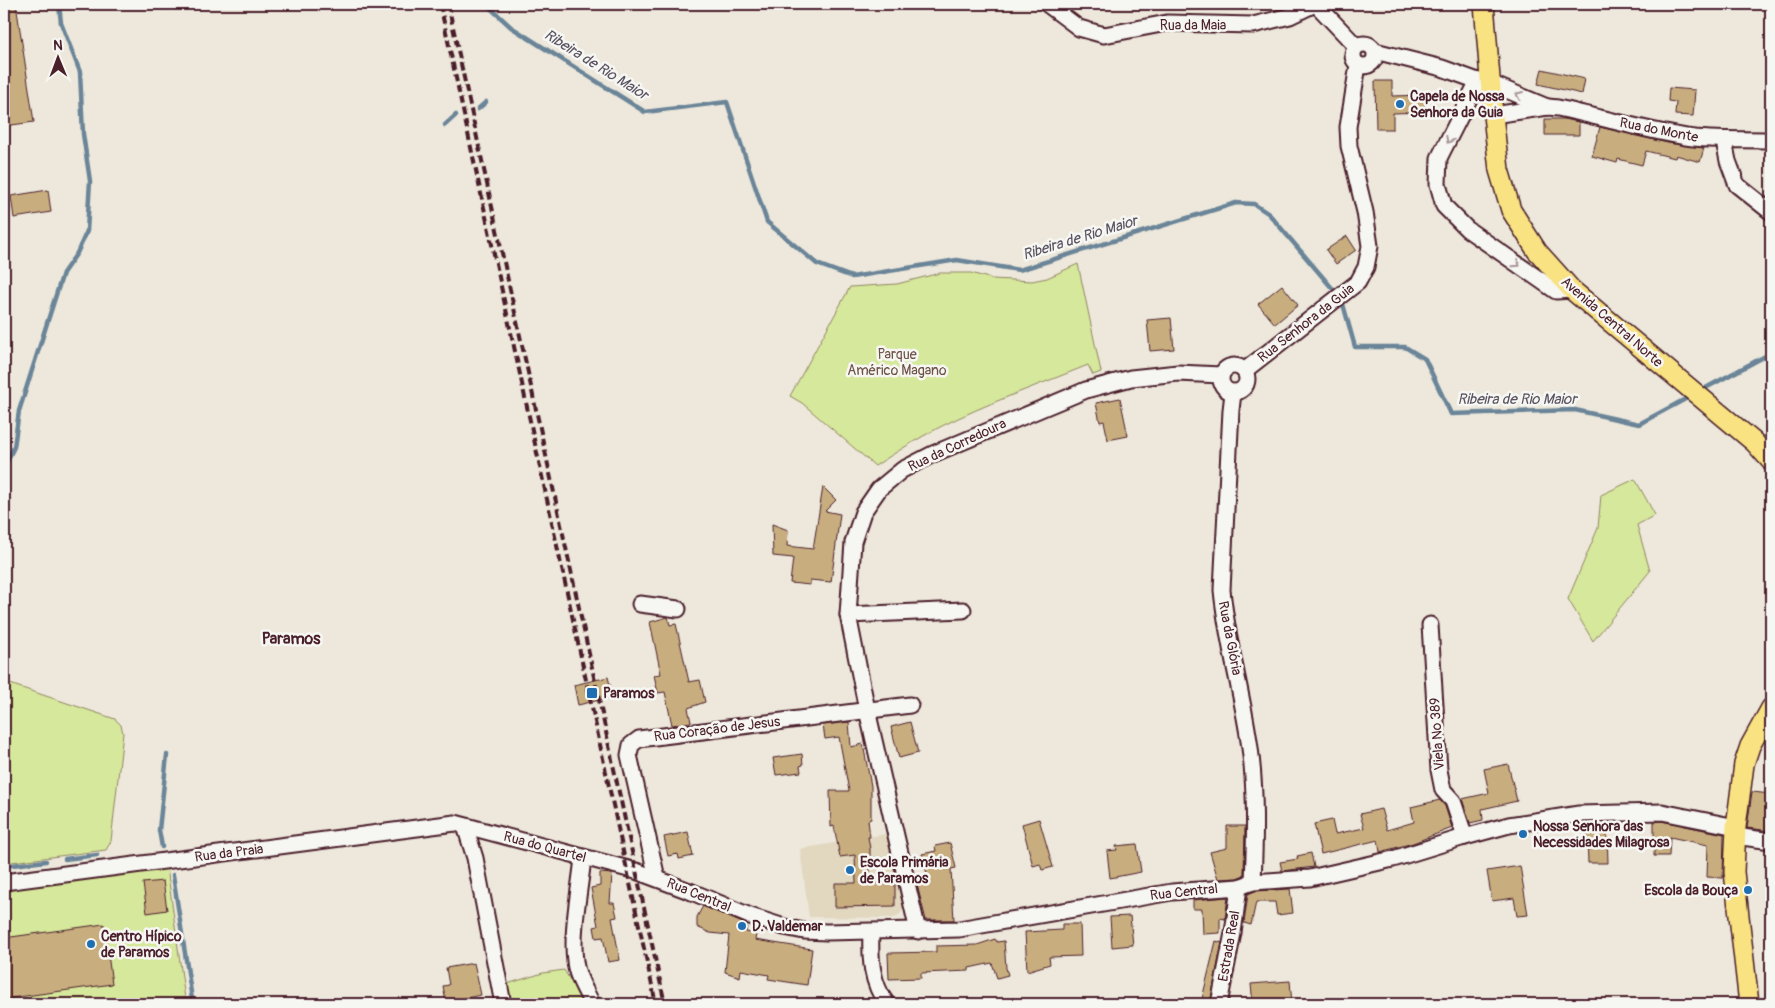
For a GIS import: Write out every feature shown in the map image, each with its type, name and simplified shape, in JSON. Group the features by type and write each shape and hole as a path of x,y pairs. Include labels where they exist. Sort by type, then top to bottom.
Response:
{"main road":[{"name":"Avenida Central Norte","path":"1484,4 1484,82 1493,115 1499,170 1511,210 1537,250 1572,290 1754,442 1771,461"},
{"path":"1749,1004 1734,872 1735,832 1744,764 1750,746 1771,708"}],"street":[{"name":"Rua da Maia","path":"1047,4 1079,28 1104,35 1167,23 1254,25 1290,16 1316,4"},
{"path":"1316,4 1356,46"},
{"path":"1375,51 1374,59 1365,66 1358,65 1352,56 1356,46 1362,43 1373,48 1375,51 1442,68 1484,82 1440,158 1438,184 1444,206 1467,230 1556,291 1572,290"},
{"name":"Rua Senhora da Guia","path":"1244,371 1358,282 1366,266 1370,246 1365,212 1349,146 1348,127 1358,65"},
{"name":"Rua do Monte","path":"1484,82 1548,107"},
{"name":"Rua do Monte","path":"1493,115 1548,107 1668,134 1724,141 1771,140"},
{"path":"1724,141 1728,161 1738,185 1771,212"},
{"path":"1229,366 1237,366 1244,371 1247,383 1242,390 1234,393 1226,390 1221,384 1220,375 1229,366"},
{"name":"Rua da Corredoura","path":"918,931 867,710 848,614 853,542 863,512 879,489 902,470 933,454 1086,390 1131,378 1178,372 1220,375"},
{"name":"Rua da Glória","path":"1234,393 1231,410 1222,590 1224,616 1241,693 1250,749 1256,818 1246,884"},
{"path":"640,604 678,609"},
{"path":"848,614 964,610"},
{"name":"Viela Nº 389","path":"1430,625 1439,770 1443,790 1453,801 1465,837"},
{"name":"Rua Coração de Jesus","path":"657,878 629,756 631,745 639,739 910,704"},
{"name":"Rua Central","path":"636,871 750,916 784,927 812,931 918,931 959,929 1172,892 1310,878 1393,859 1509,826 1579,814 1662,812 1771,841"},
{"path":"460,824 475,858 503,1004"},
{"name":"Rua do Quartel","path":"460,824 636,871"},
{"name":"Rua da Praia","path":"4,882 460,824"},
{"path":"475,858 494,834"},
{"path":"584,858 575,924 575,962 583,987 592,1004"},
{"name":"Estrada Real","path":"1219,1004 1233,933 1246,884"},
{"path":"871,932 870,951 874,974 880,996 887,1004"}],"shaded area":[{"name":"Escola Primária de Paramos","path":"886,834 904,892 905,904 901,913 894,918 809,917 800,849"}],"green space":[{"name":"Parque Américo Magano","path":"1078,264 1101,372 1093,375 1088,365 995,402 931,432 875,466 802,403 790,396 850,287 897,284 940,273 971,273 992,279 1032,281 1047,278"},
{"path":"1635,479 1655,515 1637,525 1650,571 1593,641 1568,599 1598,528 1601,495"},
{"path":"4,682 115,719 121,725 123,733 111,841 106,850 4,863"},
{"name":"Centro Hípico de Paramos","path":"167,867 185,999 183,1004 4,1004 4,888"},
{"path":"564,970 585,1004 510,1004 506,988 510,983 543,973"}],"building":[{"path":"16,4 34,122 4,126 4,5"},
{"path":"1542,69 1585,79 1582,94 1538,84"},
{"name":"Capela de Nossa Senhora da Guia","path":"1375,81 1392,81 1392,96 1425,95 1425,112 1393,113 1393,129 1376,129"},
{"path":"1669,88 1695,90 1693,116 1675,115 1676,102 1668,101"},
{"path":"1545,119 1563,119 1579,122 1579,135 1545,135"},
{"path":"1600,127 1668,143 1704,148 1700,162 1676,155 1675,158 1646,151 1642,165 1618,159 1617,163 1592,156"},
{"path":"48,190 51,212 14,218 11,196"},
{"path":"1347,236 1356,250 1336,264 1326,250"},
{"path":"1282,285 1298,305 1275,324 1258,304"},
{"path":"1171,318 1174,349 1150,351 1147,320"},
{"path":"1120,398 1128,436 1108,440 1104,421 1100,422 1096,403"},
{"path":"823,487 836,500 825,511 840,514 831,582 810,580 810,585 790,583 793,558 773,556 772,524 788,530 787,546 813,549"},
{"path":"668,617 670,625 676,624 689,682 700,680 705,702 688,708 691,722 672,725 665,692 658,693 654,675 661,674 650,622"},
{"path":"608,677 613,697 578,705 574,685"},
{"path":"849,722 851,747 863,744 871,786 871,819 868,820 870,876 873,876 873,883 895,883 895,906 835,907 835,883 856,883 855,855 840,857 834,826 831,827 830,791 849,791 839,737 825,739 823,725"},
{"path":"910,722 918,753 899,758 891,727"},
{"path":"802,754 803,765 800,766 801,772 776,775 773,758"},
{"path":"1508,764 1517,801 1482,809 1483,820 1470,823 1462,799 1489,793 1484,769"},
{"path":"1752,792 1771,794 1771,831 1747,828"},
{"path":"1440,800 1445,806 1452,828 1413,843 1380,852 1378,840 1321,854 1314,824 1332,820 1335,834 1364,828 1360,814 1381,809 1387,830 1414,822 1411,807"},
{"path":"1039,819 1053,867 1042,870 1040,864 1033,866 1022,824"},
{"path":"1661,821 1724,834 1723,878 1707,877 1708,845 1670,837 1669,856 1654,856 1654,822"},
{"path":"1227,826 1245,826 1244,875 1237,878 1218,879 1210,852 1227,848"},
{"path":"688,832 693,856 679,859 678,854 668,856 664,837"},
{"path":"1607,832 1608,863 1588,863 1587,833"},
{"path":"950,843 956,868 951,869 954,920 926,920 917,885 929,882 922,854 936,851 935,846"},
{"path":"1137,844 1141,872 1110,878 1107,851 1117,850 1116,846"},
{"path":"1311,853 1314,867 1282,871 1280,862 1298,859 1297,856"},
{"path":"1520,866 1528,915 1517,916 1514,898 1492,901 1487,871"},
{"path":"600,873 612,874 610,903 614,903 617,917 612,918 620,960 608,962 603,937 596,938 594,927 598,926 591,888 600,886"},
{"path":"163,881 167,910 147,913 143,883"},
{"path":"1290,889 1293,913 1277,915 1275,902 1256,902 1251,925 1244,923 1248,894 1255,891"},
{"path":"1228,897 1225,919 1220,918 1220,933 1203,934 1202,909 1193,909 1193,900"},
{"path":"703,906 747,925 746,932 756,934 755,940 812,949 807,985 768,979 769,975 741,970 740,977 725,972 729,935 710,933 697,927 697,917"},
{"path":"1130,916 1133,945 1112,947 1110,917"},
{"path":"104,924 112,984 4,999 4,938"},
{"path":"1062,924 1080,924 1081,956 1049,957 1050,964 1027,971 1025,932 1062,930"},
{"path":"995,939 997,942 1004,941 1008,975 997,978 992,963 969,968 969,971 921,973 921,978 889,979 888,953 936,952 936,946 977,945"},
{"path":"1216,941 1222,943 1210,1004 1201,1003"},
{"path":"474,963 481,995 446,1002 443,986 449,985 446,968"},
{"path":"1290,981 1292,1004 1253,1004 1251,984"}],"waterway":[{"name":"Ribeira de Rio Maior","path":"4,467 14,447 19,411 63,273 77,253 87,231 90,181 83,134 80,72 61,23 59,4"},
{"name":"Ribeira de Rio Maior","path":"486,4 511,27 645,112 727,102 767,222 817,264 852,277 957,260 1019,270 1236,203 1254,204 1269,214 1332,288"},
{"path":"478,109 486,102"},
{"path":"445,125 456,115"},
{"name":"Ribeira de Rio Maior","path":"1343,304 1355,347 1405,347 1425,359 1451,414 1575,410 1639,424 1691,396"},
{"name":"Ribeira de Rio Maior","path":"1700,391 1771,353"},
{"path":"162,847 159,830 167,755"},
{"path":"65,859 97,855"},
{"path":"4,866 46,861"},
{"path":"173,875 192,999 191,1004"}],"railway":[{"path":"440,4 656,1004"},
{"path":"448,4 665,1004"}],"place":[{"name":"Capela de Nossa Senhora da Guia","path":"1400,104"},
{"name":"Paramos","path":"592,693"},
{"name":"Nossa Senhora das Necessidades Milagrosa","path":"1523,834"},
{"name":"Escola Primária de Paramos","path":"850,870"},
{"name":"Escola da Bouça","path":"1748,890"},
{"name":"D. Valdemar","path":"742,926"},
{"name":"Centro Hípico de Paramos","path":"91,944"}],"district":[{"name":"Paramos","path":"291,639"}]}
